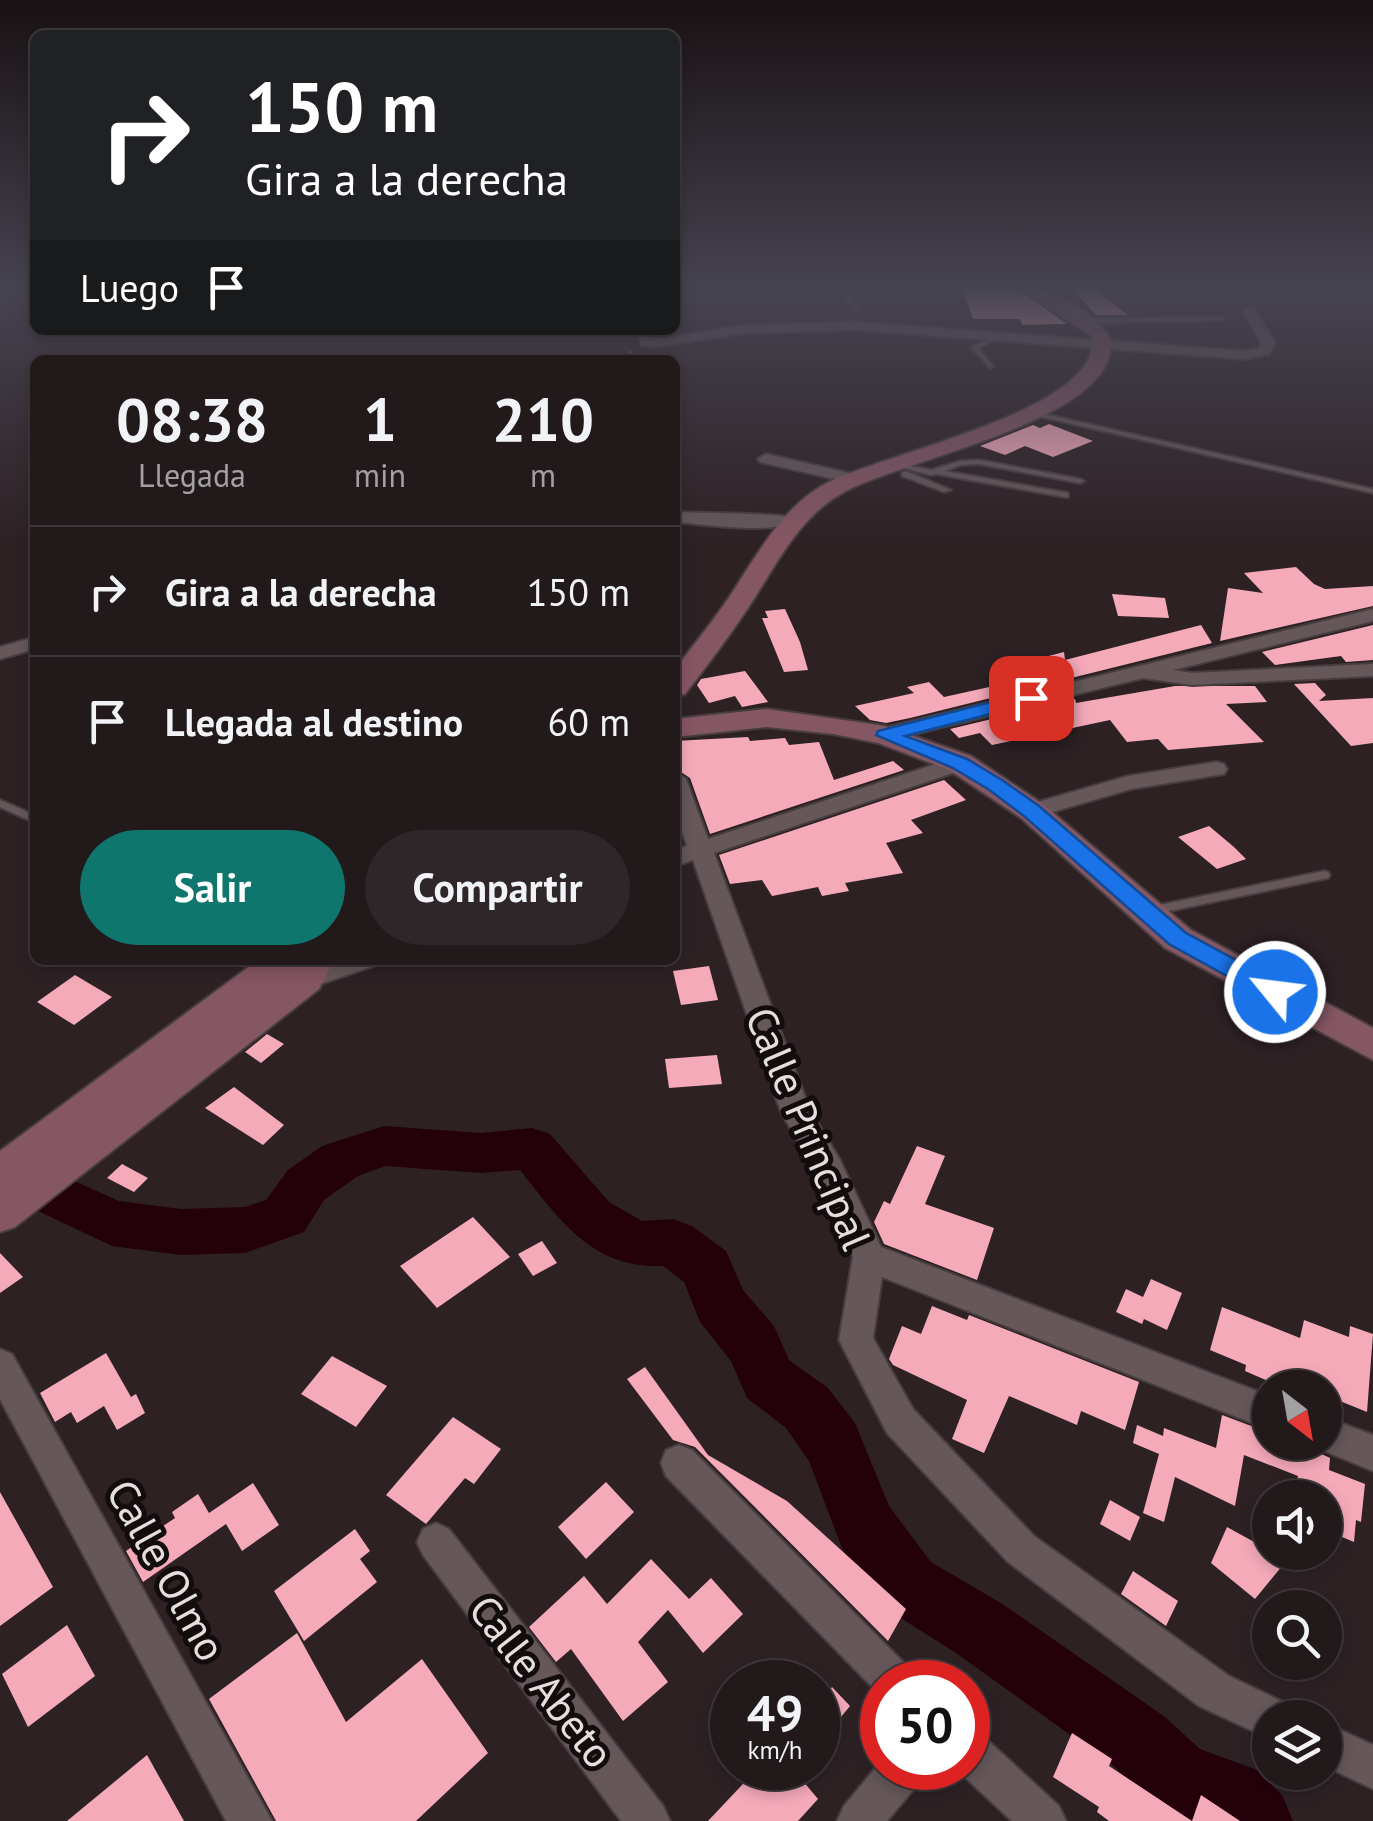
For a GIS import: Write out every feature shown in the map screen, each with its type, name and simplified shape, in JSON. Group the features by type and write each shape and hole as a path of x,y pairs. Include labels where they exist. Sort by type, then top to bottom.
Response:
{"main road":[{"path":"680,681 735,608 792,520 809,503 856,479 1034,413 1091,373"},
{"path":"680,727 766,718 885,735 960,764 1032,811 1178,938 1373,1046"},
{"path":"0,1214 87,1126 296,967"},
{"path":"0,1174 87,1126"}],"street":[{"path":"766,459 856,479"},
{"path":"680,517 792,520"},
{"path":"885,735 1373,615"},
{"path":"0,653 30,644"},
{"path":"1140,670 1192,679 1373,670"},
{"path":"688,854 960,764"},
{"path":"1032,811 1128,783 1216,769"},
{"name":"Calle Principal","path":"680,808 688,854 796,1112 829,1169 869,1256 856,1340 900,1420 1021,1549 1214,1691 1252,1709"},
{"path":"869,1256 1252,1406"},
{"name":"Calle Olmo","path":"0,1365 250,1821"},
{"path":"1342,1441 1373,1453"},
{"path":"679,1463 873,1660"},
{"name":"Calle Abeto","path":"436,1542 648,1821"},
{"path":"1342,1752 1373,1768"},
{"path":"990,1772 1044,1821"},
{"path":"859,1821 885,1790"}],"lane":[{"path":"1034,413 1373,491"},
{"path":"936,472 960,463 979,462 1080,481"},
{"path":"892,466 1065,495"},
{"path":"892,466 947,490"},
{"path":"0,802 30,817"},
{"path":"1147,912 1324,875"}],"building":[{"path":"1049,424 1093,441 1053,457 1025,446 1005,455 980,446 1033,425 1040,428"},
{"path":"1296,567 1325,589 1373,586 1373,606 1220,641 1228,588 1263,593 1244,573"},
{"path":"1112,594 1165,598 1169,618 1118,616"},
{"path":"785,609 808,670 784,672 762,618 768,618 765,611"},
{"path":"1201,625 1212,643 910,718 886,723 870,720 855,706 914,693 907,687 929,682 944,697 1012,682 1003,671 1015,669 1010,666 1064,652 1065,660"},
{"path":"1373,625 1373,660 1346,662 1341,656 1275,665 1262,652"},
{"path":"745,671 768,702 742,707 735,696 709,703 697,685 701,679"},
{"path":"1315,683 1326,695 1319,701 1373,698 1373,743 1351,746 1294,684"},
{"path":"1175,686 1255,686 1267,702 1226,704 1264,742 1168,750 1158,739 1127,742 1110,720 992,745 980,733 959,738 950,729 1075,699 1076,703"},
{"path":"748,737 750,741 785,738 789,745 819,742 834,780 893,761 904,770 710,834 690,778 681,772 680,741"},
{"path":"944,780 966,800 911,820 923,833 886,843 903,873 845,883 849,891 822,896 818,887 772,896 762,880 730,884 719,855"},
{"path":"1209,826 1246,859 1217,869 1178,837"},
{"path":"709,966 718,1000 681,1005 673,971"},
{"path":"75,975 112,997 74,1025 37,1002"},
{"path":"267,1034 284,1044 261,1063 245,1052"},
{"path":"717,1055 722,1084 669,1088 665,1059"},
{"path":"234,1087 284,1125 263,1145 205,1108"},
{"path":"917,1146 945,1156 925,1204 994,1228 977,1280 884,1244 874,1222 884,1201 890,1204"},
{"path":"122,1164 148,1178 134,1192 107,1178"},
{"path":"473,1217 510,1257 437,1308 400,1266"},
{"path":"542,1241 557,1263 533,1276 518,1254"},
{"path":"0,1253 23,1277 0,1293"},
{"path":"1151,1279 1182,1293 1167,1330 1116,1312 1126,1289 1143,1297"},
{"path":"932,1306 967,1320 969,1315 1139,1382 1125,1430 1081,1411 1077,1425 1009,1396 984,1453 952,1439 967,1400 893,1365 889,1359 902,1326 921,1334"},
{"path":"1222,1307 1300,1338 1304,1320 1349,1337 1350,1326 1373,1334 1367,1412 1342,1402 1342,1370 1252,1370 1252,1374 1245,1371 1246,1365 1210,1350"},
{"path":"106,1353 131,1397 136,1394 145,1413 117,1430 104,1406 77,1423 71,1412 55,1422 40,1393"},
{"path":"332,1356 387,1386 356,1427 301,1394"},
{"path":"645,1367 708,1455 787,1501 906,1609 888,1641 695,1447 673,1440 627,1379"},
{"path":"1222,1415 1252,1426 1252,1458 1244,1455 1235,1506 1175,1477 1164,1522 1143,1513 1159,1454 1133,1443 1137,1425 1163,1436 1164,1428 1216,1448"},
{"path":"453,1417 501,1449 474,1484 465,1478 426,1524 386,1495"},
{"path":"1257,1460 1330,1460 1329,1470 1365,1484 1361,1522 1356,1520 1354,1542 1342,1537 1342,1480 1297,1480 1298,1476"},
{"path":"606,1482 634,1512 586,1559 558,1527"},
{"path":"253,1483 279,1525 242,1551 226,1524 143,1582 126,1551 175,1518 172,1512 198,1494 209,1513"},
{"path":"0,1492 53,1587 0,1626"},
{"path":"1110,1500 1140,1517 1130,1541 1100,1524"},
{"path":"1227,1527 1252,1541 1252,1570 1279,1570 1262,1590 1252,1590 1252,1597 1211,1563"},
{"path":"355,1529 370,1551 360,1559 377,1582 304,1641 274,1591"},
{"path":"651,1559 689,1599 711,1578 743,1614 703,1653 668,1610 638,1642 668,1682 623,1721 571,1649 556,1662 529,1627 584,1576 607,1604"},
{"path":"1133,1571 1178,1601 1166,1626 1121,1594"},
{"path":"67,1625 95,1676 28,1727 2,1674"},
{"path":"297,1633 346,1722 422,1659 488,1753 416,1821 276,1821 209,1699"},
{"path":"840,1695 850,1706 840,1718"},
{"path":"1072,1733 1112,1759 1109,1766 1192,1821 1109,1821 1097,1812 1099,1807 1053,1777"},
{"path":"147,1755 184,1821 67,1821"},
{"path":"737,1790 810,1790 818,1799 798,1821 708,1821"},
{"path":"1201,1795 1240,1821 1192,1821"}],"waterway":[{"path":"0,1169 112,1223 181,1232 245,1230 285,1216 306,1185 340,1161 384,1146 481,1153 532,1148 590,1218 635,1244 673,1242 707,1268 720,1304 754,1345 768,1379 807,1408 833,1444 866,1528 908,1585 980,1629 1140,1742 1178,1779 1231,1796 1256,1821"}],"route":[{"path":"1031,698 885,735 960,764 995,784 1032,811 1178,938 1275,992"}]}
